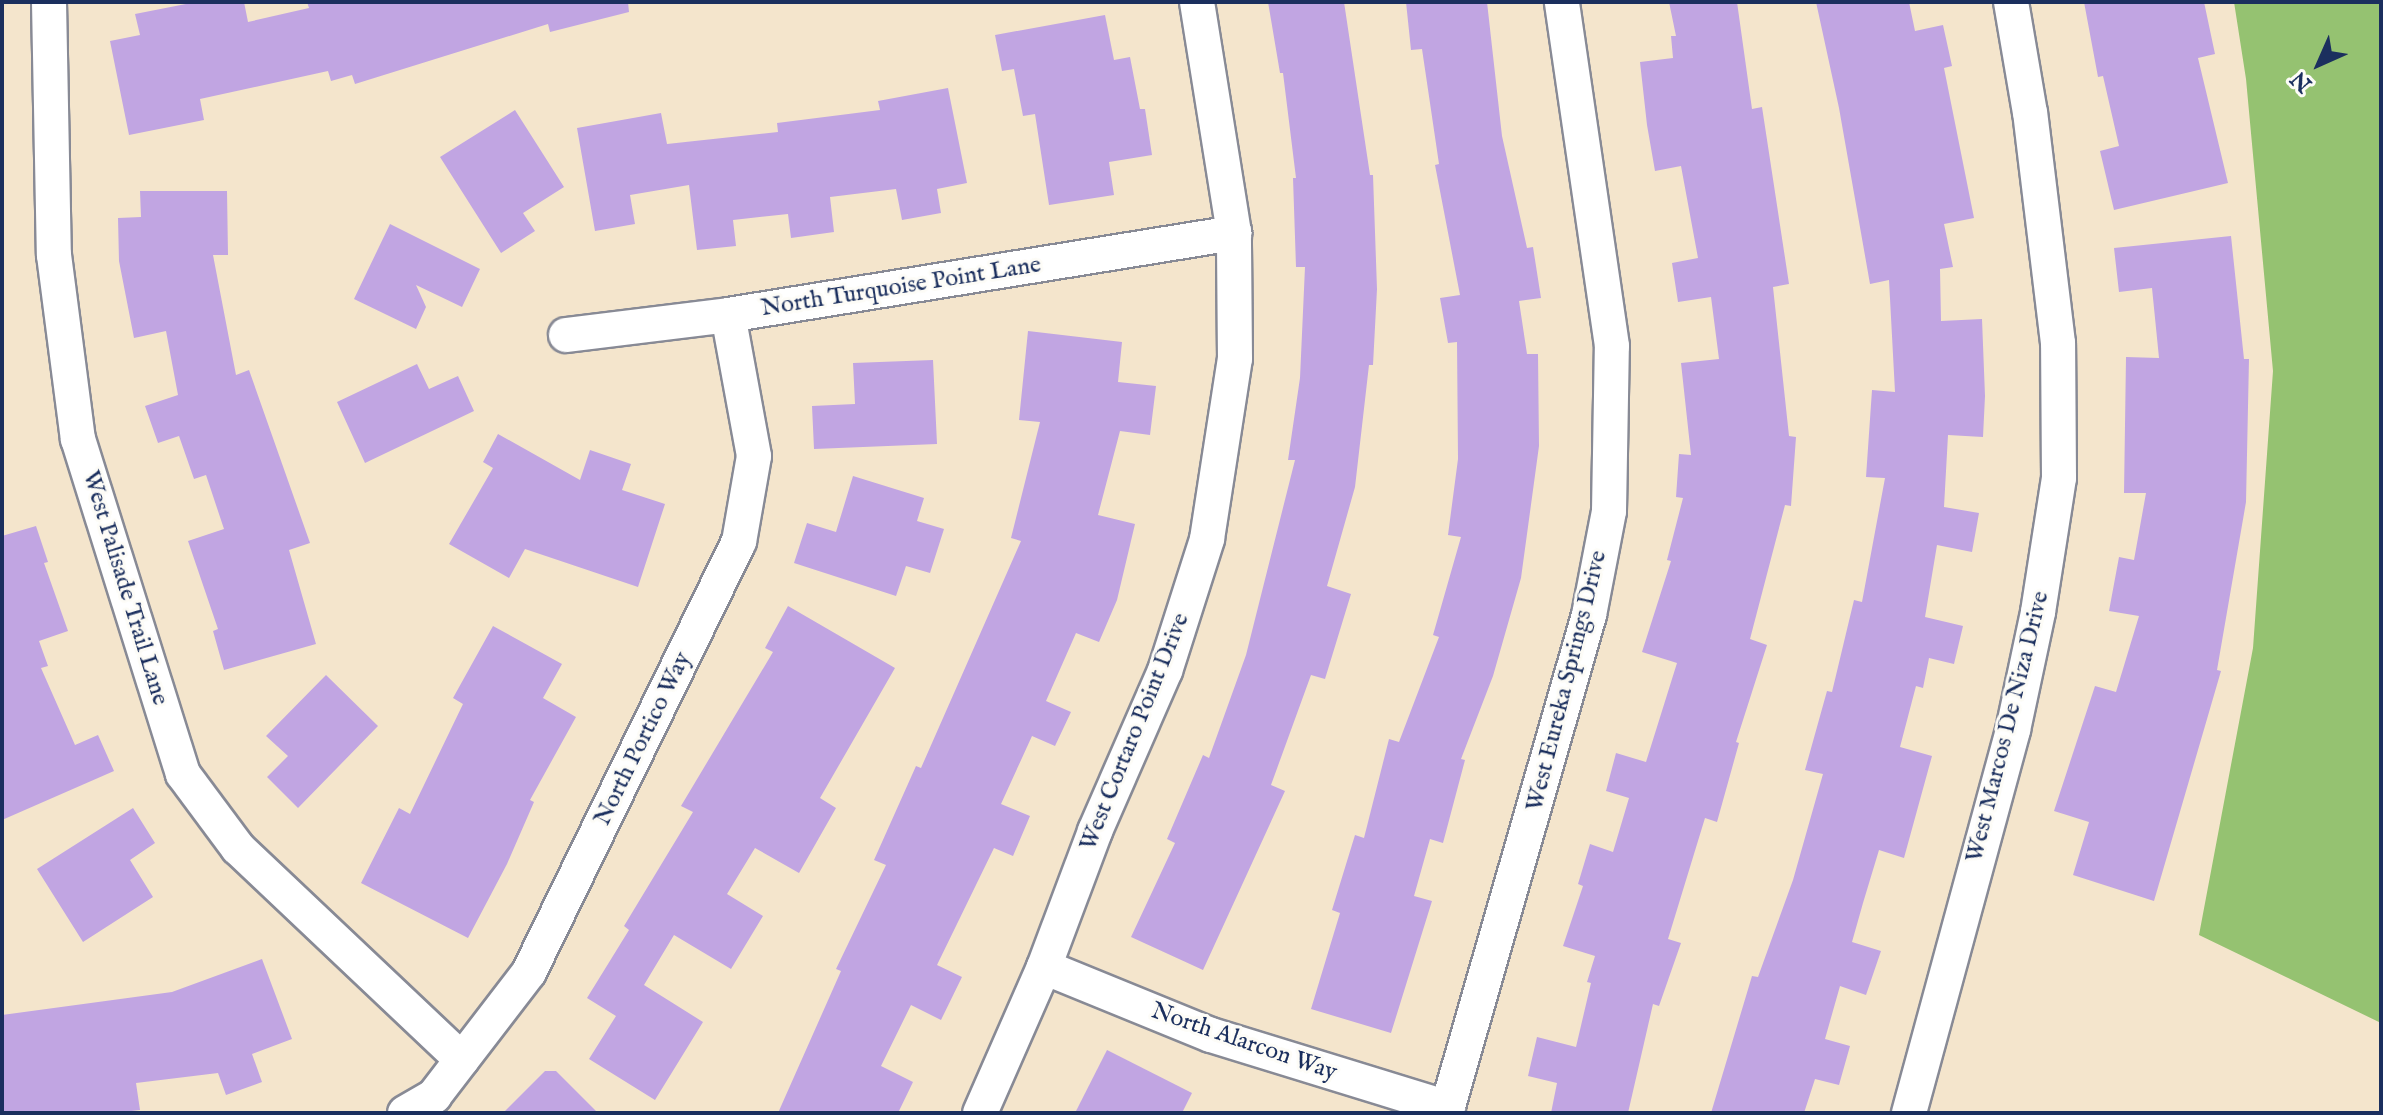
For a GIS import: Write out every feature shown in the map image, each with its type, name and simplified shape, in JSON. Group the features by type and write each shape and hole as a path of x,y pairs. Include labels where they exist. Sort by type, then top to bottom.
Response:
{"street":[{"name":"West Palisade Trail Lane","path":"49,2 54,255 78,439 183,774 238,848 462,1060"},
{"name":"West Cortaro Point Drive","path":"980,1113 1044,967 1095,831 1165,671 1207,539 1235,359 1234,233 1197,2"},
{"name":"West Eureka Springs Drive","path":"1447,1110 1589,615 1609,511 1612,346 1562,2"},
{"name":"West Marcos De Niza Drive","path":"1909,1113 2013,730 2038,612 2059,478 2058,343 2030,113 2011,2"},
{"name":"North Turquoise Point Lane","path":"566,335 728,315 1234,233"},
{"name":"North Portico Way","path":"405,1113 434,1096 529,972 739,542 754,456 728,315"},
{"name":"North Alarcon Way","path":"1044,967 1211,1035 1447,1110"}],"green space":[{"path":"2234,2 2381,2 2381,1023 2199,935 2253,648 2273,371 2246,79"}],"building":[{"path":"196,2 244,2 248,22 309,8 307,2 628,2 629,12 550,32 548,24 355,84 352,75 331,81 328,71 200,99 204,120 129,135 110,41 140,35 135,14"},
{"path":"1268,2 1344,2 1370,175 1373,175 1377,289 1373,365 1369,365 1355,487 1327,586 1351,594 1325,679 1311,675 1271,785 1285,791 1203,970 1131,937 1175,843 1167,839 1203,755 1209,758 1246,655 1295,460 1288,460 1300,378 1305,267 1296,267 1293,178 1296,178 1283,73 1280,73"},
{"path":"1406,2 1487,2 1502,136 1527,248 1533,247 1541,298 1519,301 1527,354 1538,354 1539,446 1521,578 1493,676 1461,759 1465,760 1443,843 1430,839 1414,896 1432,901 1391,1033 1311,1009 1340,913 1332,910 1355,835 1364,838 1389,739 1399,742 1439,637 1433,635 1461,537 1448,535 1458,459 1457,342 1448,343 1440,298 1460,295 1435,165 1439,164 1422,49 1411,50"},
{"path":"1669,2 1737,2 1752,109 1762,107 1789,284 1773,287 1789,436 1796,437 1791,506 1785,505 1750,639 1767,645 1736,742 1739,743 1717,822 1705,818 1668,939 1681,943 1659,1006 1653,1004 1628,1113 1551,1113 1557,1083 1528,1076 1537,1037 1576,1047 1591,983 1587,982 1595,956 1563,946 1583,886 1578,884 1590,844 1613,852 1629,798 1606,791 1616,753 1646,762 1677,663 1642,652 1671,561 1667,560 1683,498 1676,497 1679,454 1691,455 1681,363 1719,359 1711,297 1678,302 1672,263 1698,258 1681,166 1655,171 1647,125 1640,62 1673,58 1671,36 1676,36"},
{"path":"1816,2 1909,2 1915,31 1943,25 1952,66 1944,68 1974,218 1944,224 1953,267 1940,269 1941,321 1982,319 1985,396 1983,437 1948,435 1944,507 1979,513 1972,552 1937,545 1925,617 1963,626 1954,664 1929,658 1923,688 1916,686 1900,747 1932,756 1904,858 1879,850 1863,903 1852,942 1881,951 1866,995 1840,986 1825,1039 1850,1046 1839,1085 1815,1079 1804,1113 1711,1113 1752,976 1758,977 1793,880 1823,774 1805,770 1827,691 1832,692 1854,600 1862,602 1885,478 1866,477 1872,390 1895,392 1889,280 1870,284 1839,108"},
{"path":"2084,2 2204,2 2215,54 2198,58 2228,183 2114,210 2100,151 2119,146 2103,76 2098,77"},
{"path":"1105,15 1114,60 1130,57 1140,109 1145,109 1152,155 1109,162 1114,195 1049,205 1035,114 1023,116 1014,69 1002,71 995,35"},
{"path":"948,88 967,183 937,189 941,213 902,220 896,189 830,197 834,232 791,238 788,214 733,220 736,246 697,250 689,185 630,195 635,224 595,231 577,128 661,113 667,144 778,132 777,123 880,110 878,101"},
{"path":"515,110 564,187 523,213 535,231 501,253 440,157"},
{"path":"140,191 227,191 228,255 213,255 236,375 249,370 310,543 289,550 316,644 224,670 213,631 218,629 188,541 224,529 206,475 194,479 179,436 158,443 145,406 178,395 166,331 134,338 119,261 118,218 141,217"},
{"path":"390,224 480,269 462,307 416,285 426,307 416,329 354,299"},
{"path":"2231,236 2244,359 2249,359 2246,502 2217,670 2221,671 2154,901 2073,875 2089,822 2054,811 2095,686 2116,692 2139,616 2109,611 2119,557 2134,560 2146,493 2124,493 2126,357 2159,358 2152,288 2119,292 2114,248"},
{"path":"1028,331 1122,342 1118,382 1156,386 1150,435 1120,431 1098,515 1135,524 1117,600 1099,642 1076,633 1046,701 1071,712 1055,746 1032,736 1001,804 1030,816 1013,856 994,848 937,965 962,977 941,1020 911,1005 881,1066 913,1082 898,1113 778,1113 841,971 836,969 886,865 874,860 916,766 921,768 1021,541 1011,538 1040,422 1019,420"},
{"path":"933,360 937,444 814,449 812,406 855,404 853,363"},
{"path":"417,364 429,389 458,376 474,411 365,463 337,402"},
{"path":"498,434 580,480 590,450 631,464 622,490 665,504 638,587 525,549 509,578 449,544 493,468 483,462"},
{"path":"853,476 924,498 917,521 944,529 930,573 906,566 896,596 794,563 807,523 836,532"},
{"path":"36,526 48,562 44,563 68,631 39,641 48,666 41,668 75,745 98,735 114,771 2,820 2,536"},
{"path":"788,606 895,668 820,798 836,808 799,873 755,848 727,894 763,916 731,969 674,935 644,985 703,1022 655,1100 589,1059 616,1016 587,998 629,930 624,926 693,812 681,806 773,652 765,648"},
{"path":"493,626 562,664 543,698 576,717 530,800 534,802 507,864 468,938 361,883 399,808 410,814 463,704 453,698"},
{"path":"326,675 378,726 298,808 267,777 288,756 266,736"},
{"path":"133,808 155,843 130,860 153,897 83,942 37,869"},
{"path":"262,959 292,1039 252,1054 262,1082 226,1095 218,1073 136,1083 140,1110 115,1113 2,1113 2,1015 172,992"},
{"path":"1107,1050 1192,1093 1182,1113 1075,1113"},
{"path":"545,1071 556,1071 598,1113 503,1113"}]}
